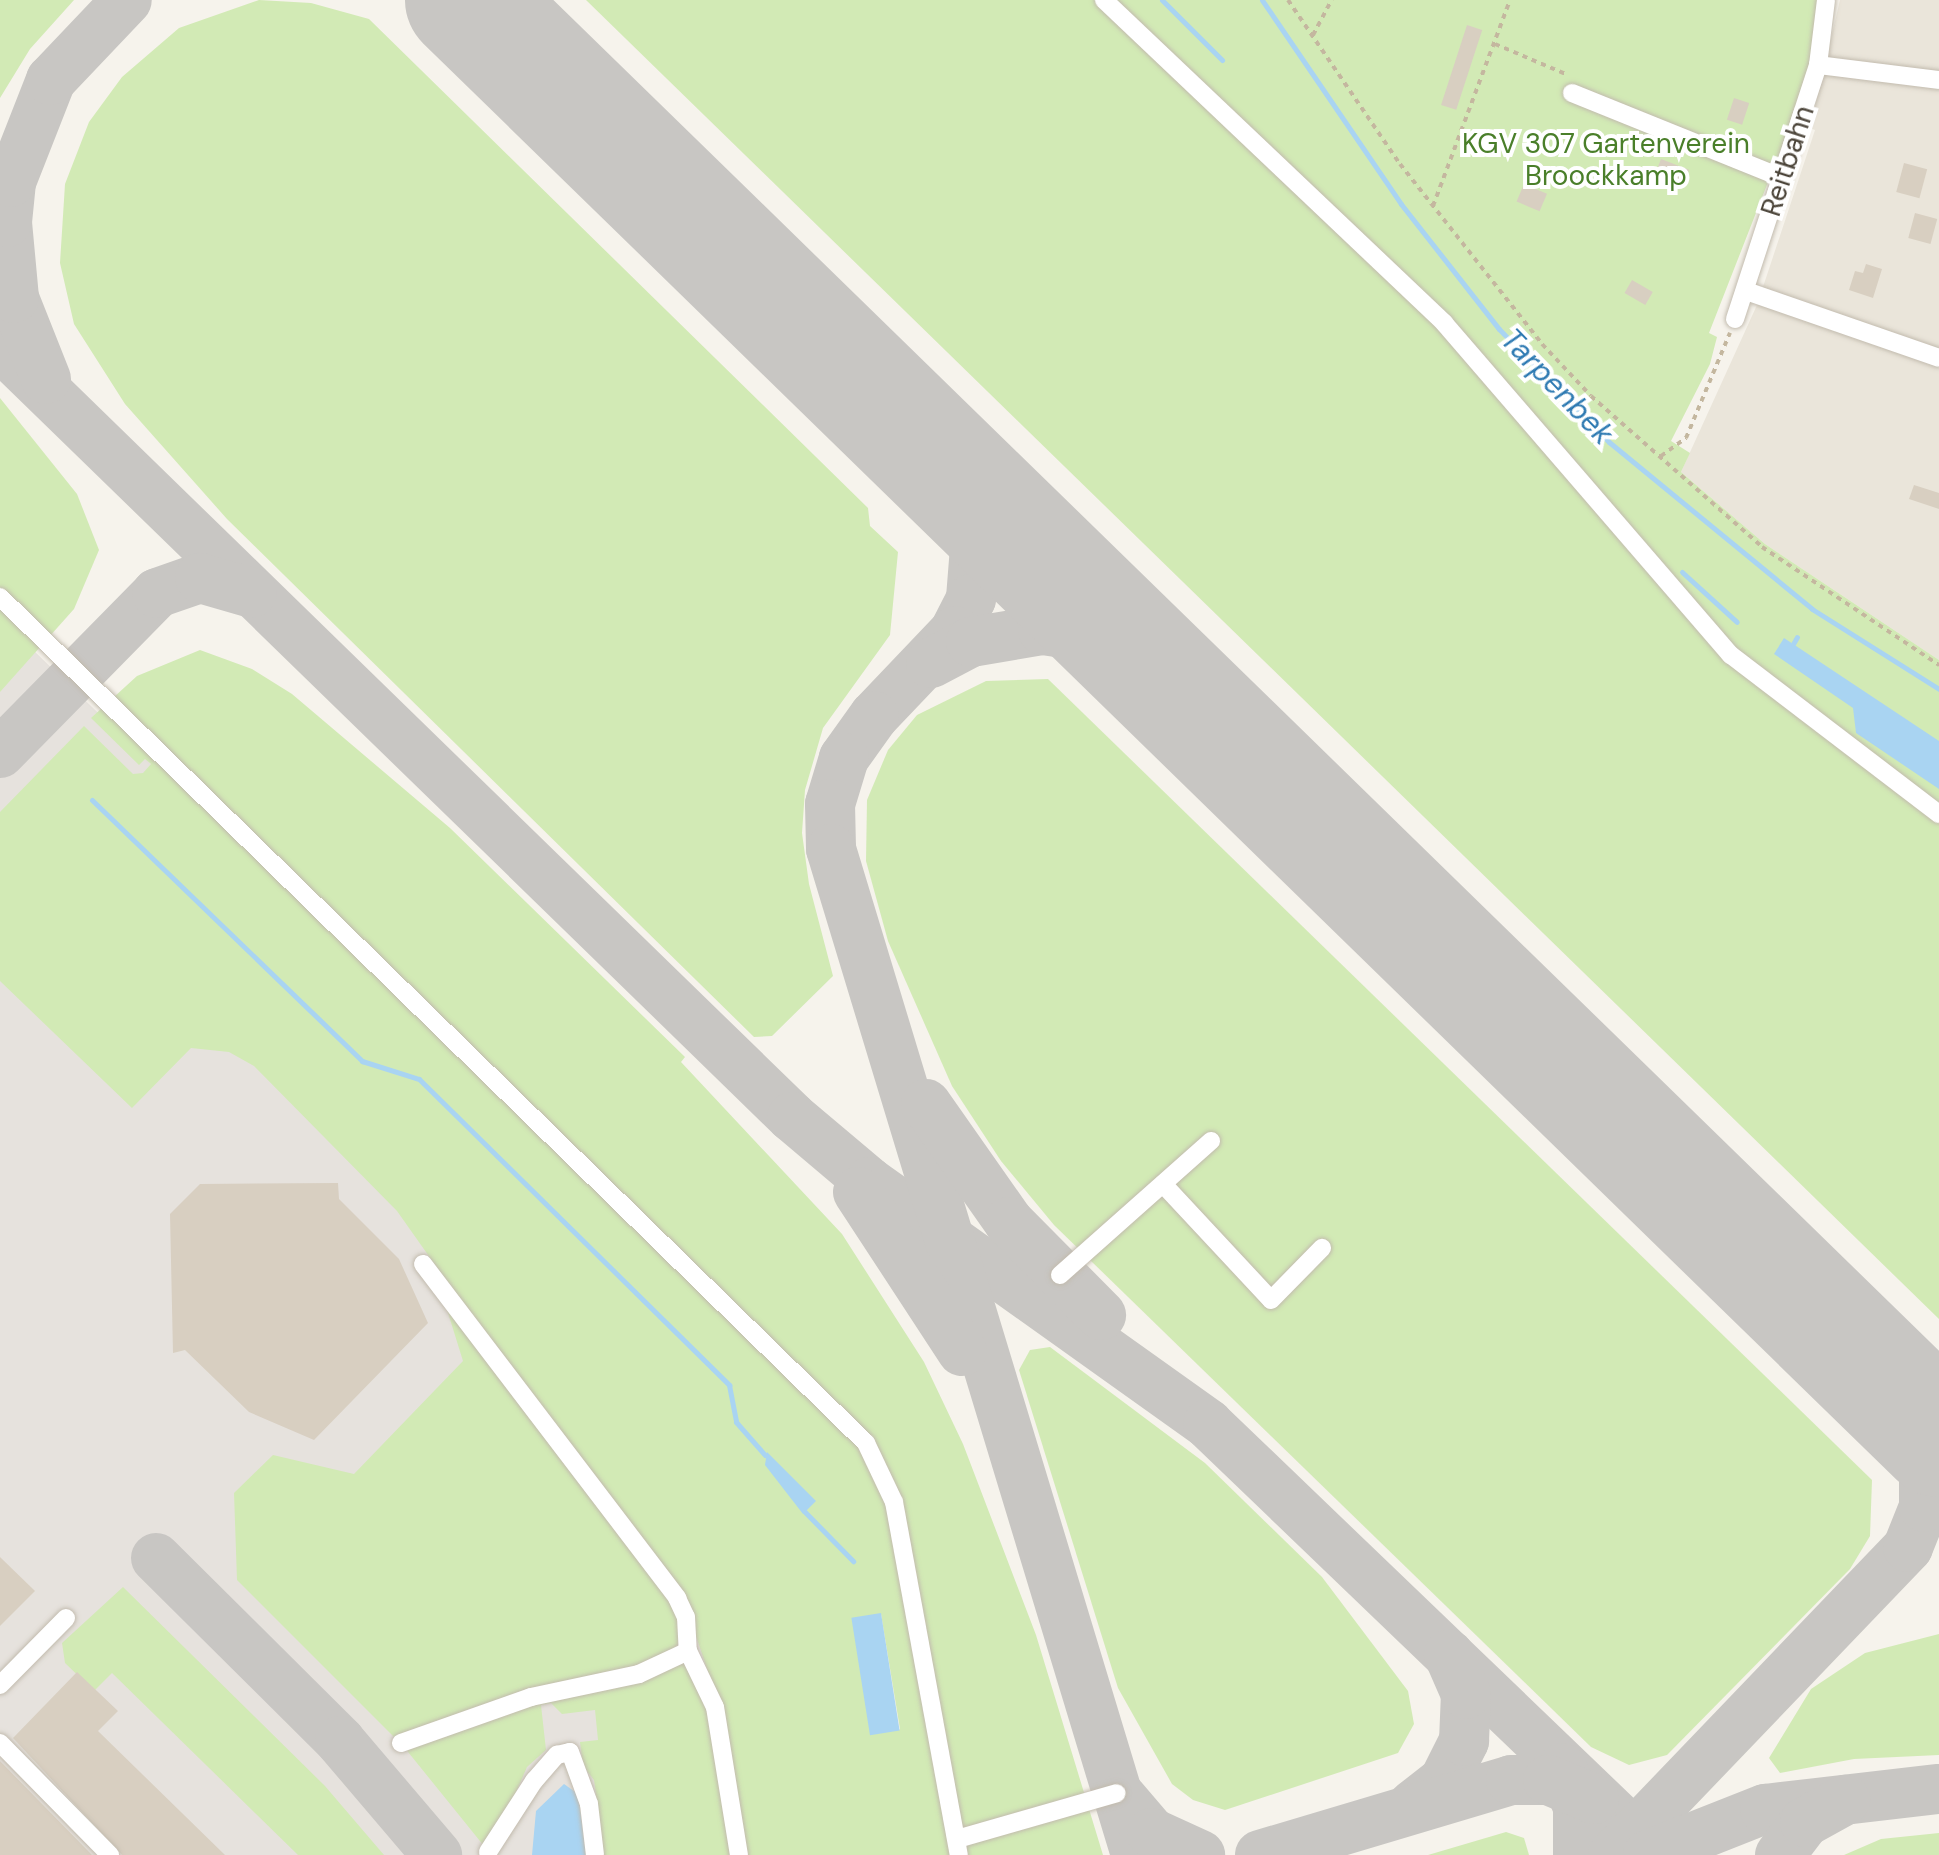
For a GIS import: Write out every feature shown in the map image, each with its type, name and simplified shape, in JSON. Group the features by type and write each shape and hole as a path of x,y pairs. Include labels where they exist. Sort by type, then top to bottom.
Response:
{"street":[{"path":"1104,0 1444,323 1731,655 1939,814"},
{"name":"Reitbahn","path":"1735,319 1818,64 1826,0"},
{"path":"1818,64 1939,80"},
{"path":"1572,93 1782,178"},
{"path":"1746,292 1939,358"},
{"path":"0,598 866,1443 894,1502 958,1847 1117,1793"},
{"path":"1060,1275 1210,1141"},
{"path":"1163,1184 1271,1300 1322,1248"},
{"path":"424,1264 677,1598 686,1617 688,1651 715,1707 739,1855"},
{"path":"0,1685 66,1618"},
{"path":"401,1743 530,1698 639,1674 688,1651"},
{"path":"0,1743 110,1855"},
{"path":"488,1852 534,1781 558,1754 570,1752 589,1804 595,1855"}],"path":[{"path":"1288,0 1433,206 1542,344 1659,457 1762,547 1939,666"},
{"path":"1312,36 1332,0"},
{"path":"1433,206 1510,0"},
{"path":"1495,44 1568,73 1572,93"},
{"path":"1659,457 1686,438 1735,319"}],"shaded area":[{"path":"1840,0 1939,0 1939,660 1765,544 1681,472 1757,305 1815,130 1810,128"},
{"path":"0,618 151,764 648,1444 774,1855 0,1855"}],"green space":[{"path":"0,0 74,0 30,49 0,98"},
{"path":"259,0 311,3 369,19 868,508 870,526 898,552 890,635 823,728 805,790 802,833 809,884 833,976 772,1036 754,1037 227,519 125,404 74,324 60,263 65,184 89,122 122,77 179,28"},
{"name":"KGV 307 Gartenverein Broockkamp","path":"586,0 1820,0 1808,80 1709,333 1717,337 1710,364 1671,441 1690,453 1681,472 1765,544 1939,660 1939,1319"},
{"path":"0,398 77,494 99,550 74,609 0,692"},
{"path":"200,650 252,669 292,694 450,828 685,1057 681,1062 842,1234 924,1362 963,1444 1036,1635 1103,1855 743,1855 720,1708 695,1633 397,1211 254,1066 229,1052 191,1048 132,1108 0,981 0,812 84,726 133,774 143,773 151,764 145,759 139,765 91,718 137,676","holes":["881,1614 900,1729 854,1623"]},
{"path":"1048,679 1872,1480 1870,1536 1850,1569 1667,1755 1629,1765 1591,1747 1054,1225 1001,1161 952,1086 888,941 866,861 867,800 888,750 917,715 986,681"},
{"path":"444,1300 674,1601 682,1640 664,1659 396,1739 237,1580 234,1493 273,1455 354,1474 463,1361"},
{"path":"1050,1347 1205,1463 1322,1577 1408,1691 1414,1724 1398,1753 1225,1810 1193,1800 1172,1784 1118,1688 1019,1370 1030,1350"},
{"path":"123,1587 325,1786 384,1855 298,1855 112,1673 94,1691 65,1663 62,1643"},
{"path":"1939,1634 1939,1755 1854,1759 1780,1773 1769,1758 1811,1689 1865,1653"},
{"path":"684,1662 703,1681 735,1855 604,1855 594,1780 583,1766 580,1742 598,1740 595,1710 562,1714 551,1703 541,1705 546,1750 527,1767 503,1822 484,1846 404,1747 443,1731"},
{"path":"1506,1832 1524,1838 1529,1855 1428,1855"},
{"path":"1939,1833 1939,1855 1844,1855 1881,1839"}],"water":[{"path":"1784,638 1939,741 1939,789 1856,733 1853,708 1774,654"},
{"path":"767,1452 816,1501 803,1514 765,1465"},
{"path":"881,1613 900,1731 870,1735 851,1618"},
{"path":"564,1784 578,1794 586,1855 532,1855 536,1811"}],"building":[{"path":"1467,25 1482,30 1456,110 1441,105"},
{"path":"1734,98 1749,103 1742,125 1727,120"},
{"path":"1661,159 1689,170 1683,186 1655,175"},
{"path":"1904,163 1927,169 1919,198 1896,192"},
{"path":"1524,184 1547,194 1540,211 1517,201"},
{"path":"1915,213 1937,219 1930,244 1908,238"},
{"path":"1866,264 1882,269 1873,298 1849,290 1855,271 1863,273"},
{"path":"1632,280 1653,292 1645,305 1624,293"},
{"path":"1914,485 1939,493 1939,509 1909,499"},
{"path":"338,1183 339,1199 399,1259 428,1323 314,1440 249,1412 185,1350 173,1353 170,1214 200,1184"},
{"path":"0,1557 35,1591 0,1626"},
{"path":"77,1672 118,1711 98,1731 225,1855 122,1855 13,1738"},
{"path":"0,1761 92,1855 0,1855"}],"waterway":[{"path":"1162,0 1222,60"},
{"name":"Tarpenbek","path":"1262,0 1401,204 1499,329 1609,442 1812,609 1939,689"},
{"path":"1682,572 1737,622"},
{"path":"1793,644 1797,637"},
{"path":"92,800 362,1061 419,1079 729,1385 736,1422 765,1455"},
{"path":"805,1512 853,1561"}],"taxiway":[{"path":"46,379 14,298 7,222 11,182 51,80 127,0"},
{"path":"0,346 792,1117 869,1182 1208,1424 1657,1855"},
{"path":"945,468 976,535 971,599 955,631 874,716 844,758 830,804 831,849 1136,1855"},
{"path":"0,753 157,593 200,578 252,593"},
{"path":"931,663 971,642 1043,630 1097,638 1147,664"},
{"path":"926,1104 1009,1222 1101,1315"},
{"path":"858,1192 962,1351"},
{"path":"1613,1855 1908,1547 1924,1507 1924,1461 1895,1393"},
{"path":"156,1558 340,1741 437,1855"},
{"path":"1413,1805 1444,1781 1464,1741 1466,1694 1449,1655"},
{"path":"1562,1768 1578,1807 1578,1855"},
{"path":"1260,1855 1511,1780 1548,1780 1594,1799"},
{"path":"1648,1855 1765,1809 1939,1789"},
{"path":"1122,1798 1152,1833 1200,1855"},
{"path":"1780,1855 1805,1822 1845,1800"}],"runway":[{"path":"466,0 1939,1436"}]}
